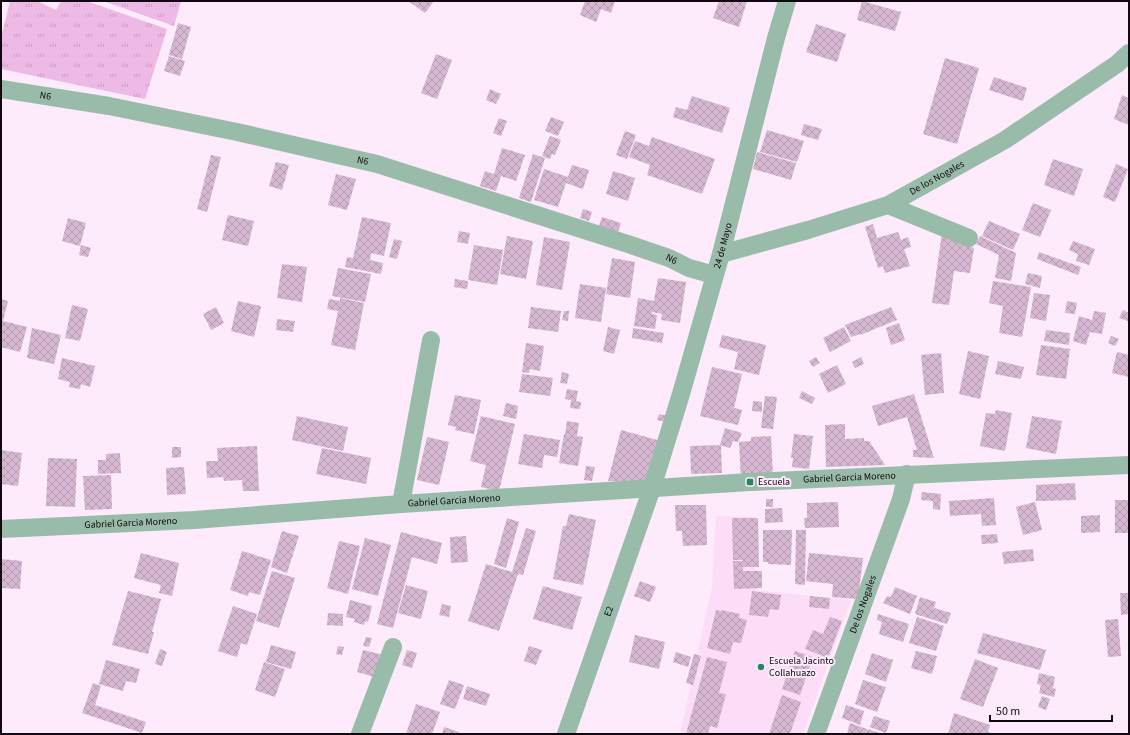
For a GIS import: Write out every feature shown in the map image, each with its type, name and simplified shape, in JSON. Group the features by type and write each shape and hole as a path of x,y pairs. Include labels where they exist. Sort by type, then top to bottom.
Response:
{"street":[{"name":"24 de Mayo","path":"652,488 721,254 774,46 787,1"},
{"name":"De los Nogales","path":"721,254 808,230 888,205 1005,140 1117,64 1129,53"},
{"name":"N6","path":"1,89 109,106 237,132 377,164 628,244 668,258 689,268 714,275"},
{"path":"888,205 969,238"},
{"path":"401,504 431,340"},
{"name":"Gabriel Garcia Moreno","path":"1,529 194,520 401,504 652,488 909,474 1129,465"},
{"name":"De los Nogales","path":"816,734 909,474"},
{"name":"E2","path":"566,734 652,488"},
{"path":"360,734 392,646"}],"shaded area":[{"name":"Escuela Jacinto Collahuazo","path":"716,516 757,517 755,590 851,600 803,734 680,734 712,587"}],"green space":[{"path":"10,1 37,1 56,10 61,1 86,1 167,29 145,99 1,69 1,38"},
{"path":"103,1 181,1 174,26"}],"building":[{"path":"408,1 434,1 425,13"},
{"path":"585,1 615,1 611,13 601,9 596,22 580,15"},
{"path":"719,1 747,1 739,27 713,18"},
{"path":"862,1 901,12 895,31 857,20"},
{"path":"178,23 191,27 182,59 169,55"},
{"path":"816,24 846,34 837,62 806,52"},
{"path":"436,54 452,60 437,99 421,93"},
{"path":"169,56 185,61 180,76 164,71"},
{"path":"945,58 979,68 957,144 923,134"},
{"path":"994,77 1027,88 1023,101 989,90"},
{"path":"490,89 501,94 496,104 486,100"},
{"path":"1122,95 1129,98 1129,125 1114,119"},
{"path":"692,96 730,108 722,133 673,117 676,107 687,110"},
{"path":"551,117 564,122 558,136 545,131"},
{"path":"499,118 507,121 501,136 493,133"},
{"path":"804,124 822,129 818,140 801,135"},
{"path":"767,130 804,141 797,162 760,152"},
{"path":"625,131 636,135 627,159 616,155"},
{"path":"550,136 561,140 555,155 552,154 550,159 542,156"},
{"path":"652,137 715,159 702,194 647,175 650,165 629,157 635,141 649,146"},
{"path":"502,148 525,155 516,181 501,176 496,191 480,186 485,171 494,174"},
{"path":"757,152 796,163 791,180 753,169"},
{"path":"533,154 545,158 531,202 519,198"},
{"path":"211,155 221,157 207,212 197,209"},
{"path":"1053,159 1083,169 1074,196 1044,185"},
{"path":"276,162 289,165 282,190 269,186"},
{"path":"1116,164 1128,169 1115,202 1103,197"},
{"path":"572,165 589,170 583,189 566,183 558,207 534,200 544,169 568,177"},
{"path":"613,171 635,178 628,201 606,194"},
{"path":"336,174 356,179 347,210 328,205"},
{"path":"1033,203 1051,210 1040,237 1022,230"},
{"path":"583,209 592,212 589,221 580,218"},
{"path":"228,215 254,221 248,246 222,240"},
{"path":"362,217 391,223 384,256 371,253 370,260 383,263 381,274 345,267 347,257 353,258"},
{"path":"602,217 621,223 618,232 599,226"},
{"path":"68,218 86,223 80,246 62,241"},
{"path":"989,221 1020,234 1013,250 982,236"},
{"path":"873,224 877,238 898,232 901,240 908,237 911,247 904,249 910,266 885,273 883,266 878,268 865,227"},
{"path":"459,231 470,233 468,244 457,242"},
{"path":"942,233 974,248 970,273 954,271 949,305 932,303"},
{"path":"507,236 533,241 526,279 500,274"},
{"path":"980,236 1016,253 1011,281 995,278 999,255 976,244"},
{"path":"544,237 570,242 562,290 536,285"},
{"path":"394,239 402,241 397,259 389,257"},
{"path":"1073,241 1095,249 1089,265 1076,261 1078,254 1069,250"},
{"path":"81,245 91,248 88,257 79,255"},
{"path":"474,245 503,250 497,285 468,280"},
{"path":"1039,252 1081,267 1078,275 1037,259"},
{"path":"612,258 635,262 630,298 606,294"},
{"path":"282,264 307,267 302,302 277,298"},
{"path":"338,268 371,274 365,302 332,296"},
{"path":"1028,273 1042,276 1040,288 1025,284"},
{"path":"658,278 686,282 680,323 661,320 662,314 652,312 652,314 657,315 655,329 634,326 638,298 654,301"},
{"path":"455,279 468,281 467,289 454,287"},
{"path":"993,281 1031,287 1022,337 999,333 1003,306 989,303"},
{"path":"580,284 606,288 601,322 575,318"},
{"path":"1034,293 1050,295 1046,321 1030,318"},
{"path":"340,298 364,303 355,350 331,345 338,311 327,309 329,299 340,301"},
{"path":"1,299 8,301 3,321 27,327 20,352 1,347"},
{"path":"238,301 261,306 254,337 231,331"},
{"path":"1067,301 1077,303 1075,314 1065,313"},
{"path":"72,305 88,309 80,341 65,338"},
{"path":"216,307 224,323 211,330 203,314"},
{"path":"531,307 561,311 558,332 528,328"},
{"path":"891,307 897,320 860,335 851,337 845,325"},
{"path":"1123,310 1129,313 1128,321 1119,318"},
{"path":"564,311 569,311 568,321 562,320"},
{"path":"1094,311 1106,313 1102,334 1090,332 1086,345 1073,341 1079,316 1092,320"},
{"path":"277,319 295,321 293,332 276,330"},
{"path":"899,323 905,340 891,345 886,328"},
{"path":"608,327 620,330 614,354 603,351"},
{"path":"844,327 851,341 830,352 823,338"},
{"path":"32,328 61,335 54,364 27,358"},
{"path":"633,328 664,333 662,343 632,338"},
{"path":"1046,330 1070,333 1069,345 1044,341"},
{"path":"722,335 766,345 759,375 734,369 738,352 719,347"},
{"path":"1111,336 1119,339 1115,346 1108,343"},
{"path":"526,343 544,346 540,371 530,369 529,373 522,372"},
{"path":"1041,345 1070,349 1066,379 1036,375"},
{"path":"968,351 989,356 980,399 959,394"},
{"path":"1117,352 1129,355 1129,377 1112,373"},
{"path":"941,353 944,393 925,395 921,355"},
{"path":"816,357 820,363 813,367 809,361"},
{"path":"861,357 864,364 855,368 852,362"},
{"path":"62,358 95,366 90,387 81,384 80,389 69,387 70,382 58,379"},
{"path":"998,361 1024,367 1021,379 995,374"},
{"path":"837,365 846,384 828,393 819,374"},
{"path":"712,367 742,374 734,408 742,410 738,425 700,416"},
{"path":"562,372 569,374 567,384 560,383"},
{"path":"522,374 553,378 550,396 519,392"},
{"path":"567,389 578,391 576,401 581,402 580,409 570,408 571,400 565,399"},
{"path":"802,391 815,398 812,404 799,398"},
{"path":"914,394 934,458 913,457 913,450 917,450 907,417 878,426 872,406"},
{"path":"455,395 481,400 474,434 455,430 456,427 448,425"},
{"path":"765,396 777,397 773,429 761,428"},
{"path":"753,401 762,402 762,412 752,411"},
{"path":"506,403 518,406 516,419 503,416"},
{"path":"996,410 1012,413 1005,451 980,446 986,413 995,414"},
{"path":"659,414 668,416 667,422 657,420"},
{"path":"297,416 348,427 343,451 292,440"},
{"path":"481,416 515,424 499,491 481,487 486,465 470,461"},
{"path":"1032,416 1062,421 1056,454 1026,448"},
{"path":"567,421 579,423 577,436 565,434"},
{"path":"845,424 845,439 864,438 864,441 869,441 885,465 826,467 825,425"},
{"path":"725,428 742,433 738,442 733,441 730,448 720,445"},
{"path":"621,430 661,441 650,483 608,481"},
{"path":"524,434 560,440 557,457 544,455 542,468 518,464"},
{"path":"564,434 583,437 578,466 559,463"},
{"path":"794,434 813,436 809,469 792,467 793,458 791,458"},
{"path":"771,436 773,477 741,478 739,442 751,441 751,437"},
{"path":"427,437 449,442 439,485 417,480"},
{"path":"721,445 722,473 691,474 690,446"},
{"path":"257,446 259,491 243,491 242,480 224,481 223,477 207,478 206,461 218,461 217,448"},
{"path":"172,447 181,447 181,457 172,458"},
{"path":"322,448 371,458 366,484 316,474"},
{"path":"1,450 22,453 18,486 1,484"},
{"path":"120,453 121,473 98,474 98,460 106,460 106,454"},
{"path":"48,458 77,459 75,507 46,506"},
{"path":"586,466 595,467 592,481 584,480"},
{"path":"184,467 186,494 167,495 166,468"},
{"path":"111,475 112,509 85,510 83,476"},
{"path":"1075,483 1076,500 1036,501 1036,485"},
{"path":"922,492 941,494 940,510 933,509 933,501 921,500"},
{"path":"994,498 996,525 982,526 981,514 950,516 949,501"},
{"path":"766,499 773,499 773,507 766,507"},
{"path":"1115,500 1129,500 1129,533 1115,533"},
{"path":"838,502 839,527 805,528 804,518 807,518 807,503"},
{"path":"1035,502 1042,530 1023,535 1016,507"},
{"path":"675,505 706,505 707,545 683,546 682,531 676,531"},
{"path":"782,508 783,522 765,523 765,509"},
{"path":"569,514 596,520 583,585 553,579 563,526 566,526"},
{"path":"1100,515 1100,532 1081,533 1081,516"},
{"path":"507,518 519,522 506,568 494,564"},
{"path":"732,518 758,518 759,567 743,567 743,571 762,571 762,588 734,589 733,561 743,560 733,560"},
{"path":"526,528 536,531 523,575 518,574 499,631 468,621 486,564 512,572"},
{"path":"763,530 792,530 791,565 768,564 768,562 763,562"},
{"path":"796,530 806,530 805,585 795,584"},
{"path":"282,531 299,536 287,573 271,567"},
{"path":"401,532 442,543 437,564 412,557 393,628 377,624"},
{"path":"997,534 998,543 982,544 981,535"},
{"path":"466,536 468,562 451,563 450,537"},
{"path":"365,538 391,545 378,596 352,589"},
{"path":"339,541 360,546 348,594 327,588"},
{"path":"1033,549 1034,561 1004,564 1002,552"},
{"path":"242,551 271,560 260,595 249,592 248,596 230,590"},
{"path":"141,553 179,563 172,596 159,593 161,585 134,578"},
{"path":"809,553 863,558 858,599 832,597 833,584 806,581"},
{"path":"1,559 22,561 20,589 1,588"},
{"path":"272,571 295,578 279,628 256,621"},
{"path":"640,581 656,587 650,602 634,596"},
{"path":"406,585 428,591 421,619 398,613"},
{"path":"543,586 582,597 572,630 533,619"},
{"path":"895,587 917,596 910,614 883,603 887,596 891,597"},
{"path":"128,591 161,599 148,654 112,645"},
{"path":"752,591 781,595 779,610 770,609 768,617 749,615"},
{"path":"1120,593 1129,593 1129,614 1121,615"},
{"path":"810,596 830,598 829,609 809,607"},
{"path":"920,597 936,602 934,608 951,613 947,624 915,614"},
{"path":"350,600 372,606 368,622 365,621 364,625 354,622 355,619 346,617"},
{"path":"442,604 451,606 449,617 439,615"},
{"path":"233,606 257,614 247,645 241,643 237,657 218,651"},
{"path":"716,610 740,614 739,618 747,620 741,643 733,642 730,654 707,648"},
{"path":"328,613 343,614 343,626 327,625"},
{"path":"878,614 909,624 903,642 879,634 882,622 877,620"},
{"path":"830,617 842,621 828,658 805,649 813,630 823,634"},
{"path":"917,617 944,626 936,651 909,643"},
{"path":"1118,619 1121,656 1108,657 1105,620"},
{"path":"983,633 1046,650 1040,670 977,653"},
{"path":"635,635 665,642 659,669 629,662"},
{"path":"366,637 372,638 369,647 363,646"},
{"path":"271,645 296,652 291,669 266,662"},
{"path":"338,646 344,647 342,655 336,654"},
{"path":"529,646 542,650 536,665 524,661"},
{"path":"160,649 167,652 162,666 155,664"},
{"path":"363,650 384,655 378,678 357,672"},
{"path":"407,650 417,653 412,668 402,665"},
{"path":"795,651 813,657 800,695 782,689"},
{"path":"916,651 937,656 932,674 911,668"},
{"path":"676,652 691,657 688,667 673,662"},
{"path":"872,653 893,660 886,682 865,674"},
{"path":"694,654 701,656 693,685 686,683"},
{"path":"707,657 727,662 719,693 726,694 717,728 710,726 708,734 686,734"},
{"path":"975,659 998,668 983,707 960,699"},
{"path":"106,660 140,669 136,683 126,681 123,691 99,684"},
{"path":"264,662 285,669 275,697 255,690"},
{"path":"1039,673 1055,677 1053,688 1056,689 1054,697 1039,693 1041,685 1037,684"},
{"path":"449,680 464,685 455,709 440,704"},
{"path":"863,680 886,687 877,712 855,704"},
{"path":"93,683 101,686 95,705 146,722 142,733 82,713"},
{"path":"467,686 490,694 486,706 463,699"},
{"path":"782,695 801,702 790,734 769,734"},
{"path":"1042,696 1050,699 1046,710 1038,707"},
{"path":"416,704 440,712 432,734 406,734"},
{"path":"846,705 864,711 860,725 842,718"},
{"path":"954,713 990,725 988,732 993,734 948,734"},
{"path":"874,716 890,721 886,733 870,727"},
{"path":"850,723 867,729 866,734 847,734"},
{"path":"444,727 459,732 458,734 442,734"},
{"path":"868,729 882,734 866,734"}],"place":[{"name":"Escuela","path":"750,482"},
{"name":"Escuela Jacinto Collahuazo","path":"761,667"}]}
